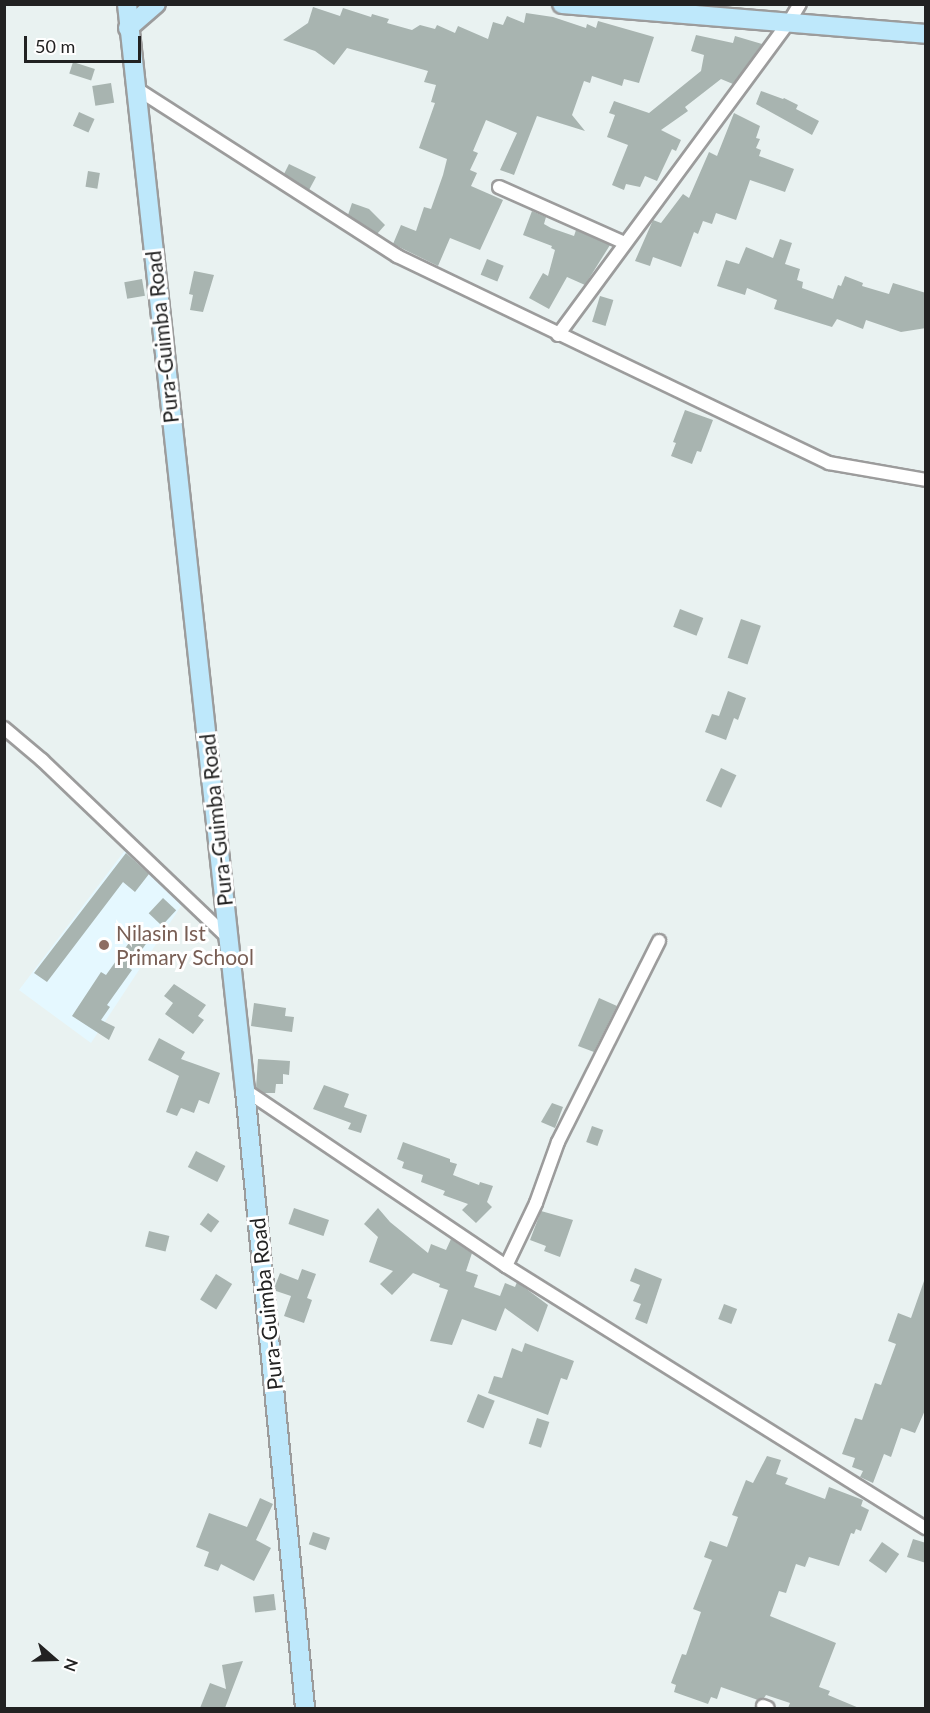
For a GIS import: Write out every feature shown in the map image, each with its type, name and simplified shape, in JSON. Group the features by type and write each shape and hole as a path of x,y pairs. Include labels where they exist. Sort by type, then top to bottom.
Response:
{"main road":[{"path":"119,4 128,28 156,4"},
{"name":"Pura-Guimba Road","path":"127,4 134,87 245,1090 305,1708"},
{"path":"562,4 926,34"}],"street":[{"path":"558,335 800,4"},
{"path":"134,87 397,256 829,463 926,480"},
{"path":"499,187 625,243"},
{"path":"4,728 42,760 229,939"},
{"path":"506,1266 536,1203 558,1142 659,941"},
{"path":"245,1090 506,1266 926,1528"}],"shaded area":[{"name":"Nilasin Ist Primary School","path":"126,849 185,900 91,1043 19,990"}],"building":[{"path":"313,7 340,16 343,8 371,17 372,14 389,19 387,23 412,30 420,25 435,29 437,25 455,33 458,26 488,39 493,22 503,25 507,16 524,23 526,13 553,17 586,28 587,24 596,28 598,21 654,37 639,83 624,79 622,86 592,76 590,83 584,81 572,115 585,131 537,116 514,175 500,170 517,133 486,120 473,151 478,153 470,170 477,173 471,186 503,200 480,250 450,238 438,266 393,244 401,225 416,231 424,207 431,209 443,175 447,159 419,148 435,103 431,102 436,85 424,82 428,71 347,48 334,65 315,51 283,40 308,23"},
{"path":"696,35 733,43 735,36 762,44 733,84 721,79 685,107 688,111 661,130 681,140 676,151 672,149 657,181 645,176 640,187 626,184 624,190 612,185 628,145 607,137 615,115 609,113 614,101 649,113 701,71 704,55 691,51"},
{"path":"73,62 95,69 91,81 69,73"},
{"path":"111,83 114,103 95,106 92,86"},
{"path":"761,91 798,105 796,109 819,121 812,135 756,104"},
{"path":"79,112 95,119 88,133 73,126"},
{"path":"734,113 760,126 756,138 760,139 756,148 761,150 759,156 794,169 785,192 750,180 736,220 716,213 712,224 703,221 698,234 694,232 681,267 653,257 650,266 635,261 653,220 661,223 683,194 689,198 709,152 717,156"},
{"path":"289,164 316,177 309,190 284,174"},
{"path":"88,171 100,173 97,189 85,187"},
{"path":"352,203 369,209 385,225 377,234 348,215"},
{"path":"532,211 546,217 544,224 551,228 574,236 576,230 610,245 585,285 567,277 549,309 529,298 543,273 548,276 555,250 551,248 552,246 523,235"},
{"path":"780,239 792,243 785,264 800,269 797,280 803,282 802,288 833,299 838,285 841,286 845,276 863,283 862,286 889,294 893,283 926,293 926,328 901,332 866,320 863,329 837,319 832,327 774,309 777,300 747,288 745,295 717,286 726,260 739,264 746,247 773,258"},
{"path":"487,259 504,266 497,282 481,275"},
{"path":"194,271 214,275 203,312 190,310 193,295 189,294"},
{"path":"142,279 145,296 127,299 124,282"},
{"path":"600,296 613,300 605,326 592,322"},
{"path":"685,410 713,420 701,452 697,451 692,464 671,456 676,443 673,442"},
{"path":"680,609 703,618 697,636 673,627"},
{"path":"741,619 761,626 748,665 728,658"},
{"path":"728,691 746,698 738,720 734,718 726,740 705,732 712,714 719,716"},
{"path":"721,768 736,775 721,808 706,801"},
{"path":"126,853 149,874 135,892 123,882 47,982 34,973"},
{"path":"163,898 176,910 162,926 149,913"},
{"path":"136,933 148,941 129,968 132,970 107,1005 110,1007 101,1020 115,1027 109,1040 72,1016 101,972 106,975"},
{"path":"174,984 206,1005 198,1016 204,1020 193,1034 165,1014 173,1003 164,996"},
{"path":"599,998 617,1006 594,1052 578,1046"},
{"path":"254,1003 286,1008 285,1016 294,1017 292,1032 251,1026"},
{"path":"159,1038 185,1052 181,1059 220,1073 209,1104 199,1100 194,1113 181,1108 177,1116 166,1112 179,1076 148,1060"},
{"path":"258,1059 290,1061 289,1075 283,1074 283,1084 276,1084 275,1093 264,1093 256,1088"},
{"path":"324,1085 349,1094 344,1107 367,1115 361,1133 348,1129 351,1123 313,1109"},
{"path":"552,1103 563,1107 555,1128 541,1122"},
{"path":"592,1126 603,1130 597,1146 586,1142"},
{"path":"403,1142 450,1159 450,1162 457,1164 453,1175 479,1185 480,1182 493,1186 487,1202 492,1207 476,1223 462,1210 468,1204 443,1195 445,1191 421,1182 423,1175 402,1168 404,1162 397,1159"},
{"path":"196,1151 225,1166 217,1182 188,1167"},
{"path":"294,1208 329,1220 323,1236 288,1224"},
{"path":"378,1208 390,1222 428,1253 431,1244 446,1250 451,1239 472,1253 466,1271 478,1275 474,1287 500,1296 505,1283 515,1287 517,1282 548,1305 538,1332 505,1308 496,1331 462,1319 452,1345 430,1341 448,1290 439,1287 440,1284 413,1273 392,1295 380,1284 393,1271 369,1262 378,1237 364,1224"},
{"path":"541,1211 573,1220 560,1257 544,1251 546,1246 530,1240"},
{"path":"208,1213 219,1221 211,1233 200,1224"},
{"path":"149,1231 169,1236 166,1252 145,1247"},
{"path":"635,1268 662,1279 647,1324 635,1319 641,1304 633,1301 640,1285 630,1281"},
{"path":"302,1269 316,1274 307,1298 312,1300 304,1323 284,1316 291,1296 276,1291 275,1286 280,1273 298,1280"},
{"path":"216,1274 232,1284 216,1310 200,1299"},
{"path":"924,1281 926,1408 915,1433 901,1428 891,1457 884,1454 873,1483 860,1477 863,1471 852,1467 855,1458 842,1454 855,1418 862,1420 875,1383 881,1385 896,1344 888,1341 898,1313 911,1318"},
{"path":"724,1304 737,1309 731,1324 718,1319"},
{"path":"525,1343 574,1361 567,1380 561,1378 548,1415 488,1393 494,1376 502,1378 512,1348 522,1352"},
{"path":"478,1394 495,1401 483,1429 467,1422"},
{"path":"537,1418 549,1422 541,1448 529,1444"},
{"path":"767,1456 781,1460 776,1474 788,1478 785,1484 825,1499 829,1487 863,1500 861,1506 869,1510 861,1531 856,1529 854,1534 851,1533 839,1566 809,1557 805,1567 796,1564 786,1593 779,1591 770,1616 836,1643 819,1687 830,1691 828,1695 859,1708 788,1708 790,1703 766,1695 758,1700 721,1687 717,1699 711,1697 708,1704 674,1692 676,1685 671,1683 682,1654 686,1655 701,1612 693,1609 712,1560 704,1557 710,1541 727,1547 738,1517 732,1515 746,1480 753,1483"},
{"path":"260,1498 273,1504 256,1540 271,1548 254,1581 221,1564 218,1571 204,1566 209,1552 196,1547 209,1513 247,1527"},
{"path":"313,1532 330,1538 326,1550 309,1544"},
{"path":"913,1539 926,1543 926,1563 907,1557"},
{"path":"882,1542 899,1554 886,1573 869,1561"},
{"path":"274,1594 276,1610 255,1612 253,1597"},
{"path":"243,1661 225,1708 200,1708 210,1683 226,1689 222,1665"}],"place":[{"name":"Nilasin Ist Primary School","path":"104,945"}]}
